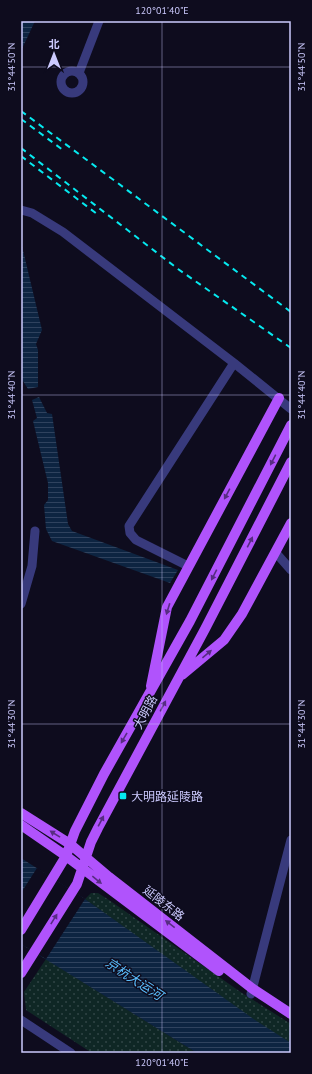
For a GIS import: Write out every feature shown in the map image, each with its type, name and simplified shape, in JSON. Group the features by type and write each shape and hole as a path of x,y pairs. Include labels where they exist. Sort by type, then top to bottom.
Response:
{"main road":[{"path":"149,696 167,607 188,566 281,400"},
{"name":"大明路","path":"21,930 66,856 75,831 104,774 190,621 291,425"},
{"name":"大明路","path":"21,973 76,884 98,828 291,462"},
{"path":"177,679 224,640 242,614 291,524"},
{"name":"延陵东路","path":"21,813 70,844 87,857 109,877 252,992 291,1014"},
{"name":"延陵东路","path":"21,825 66,856 291,1021"}],"street":[{"path":"79,73 99,21"},
{"path":"21,210 32,213 63,232 234,363 291,409"},
{"path":"188,566 136,540 130,533 129,526 234,363"},
{"path":"21,604 32,566 35,531"},
{"path":"276,553 291,570"},
{"path":"252,992 291,840"},
{"path":"21,1020 71,1053"}],"green space":[{"path":"91,893 98,893 109,900 242,993 291,1024 291,1044 252,1021 85,899"},
{"path":"46,959 197,1053 92,1053 26,1010 24,992"}],"water":[{"path":"21,21 35,21 21,51"},
{"path":"21,242 42,330 36,344 38,350 38,387 28,389 21,378"},
{"path":"39,397 47,413 52,414 68,524 72,531 178,570 170,583 52,541 46,529 44,505 48,500 48,483 33,421 37,418 32,400"},
{"name":"京杭大运河","path":"21,858 85,899 255,1020 291,1043 291,1053 197,1053 21,944"}],"pier":[{"path":"37,868 85,899 46,959 21,944 21,893"}],"railway":[{"path":"21,111 291,312"},
{"path":"21,119 63,150"},
{"path":"21,148 178,269 291,348"},
{"path":"21,156 97,214"}],"place":[{"name":"大明路延陵路","path":"123,796"}]}
